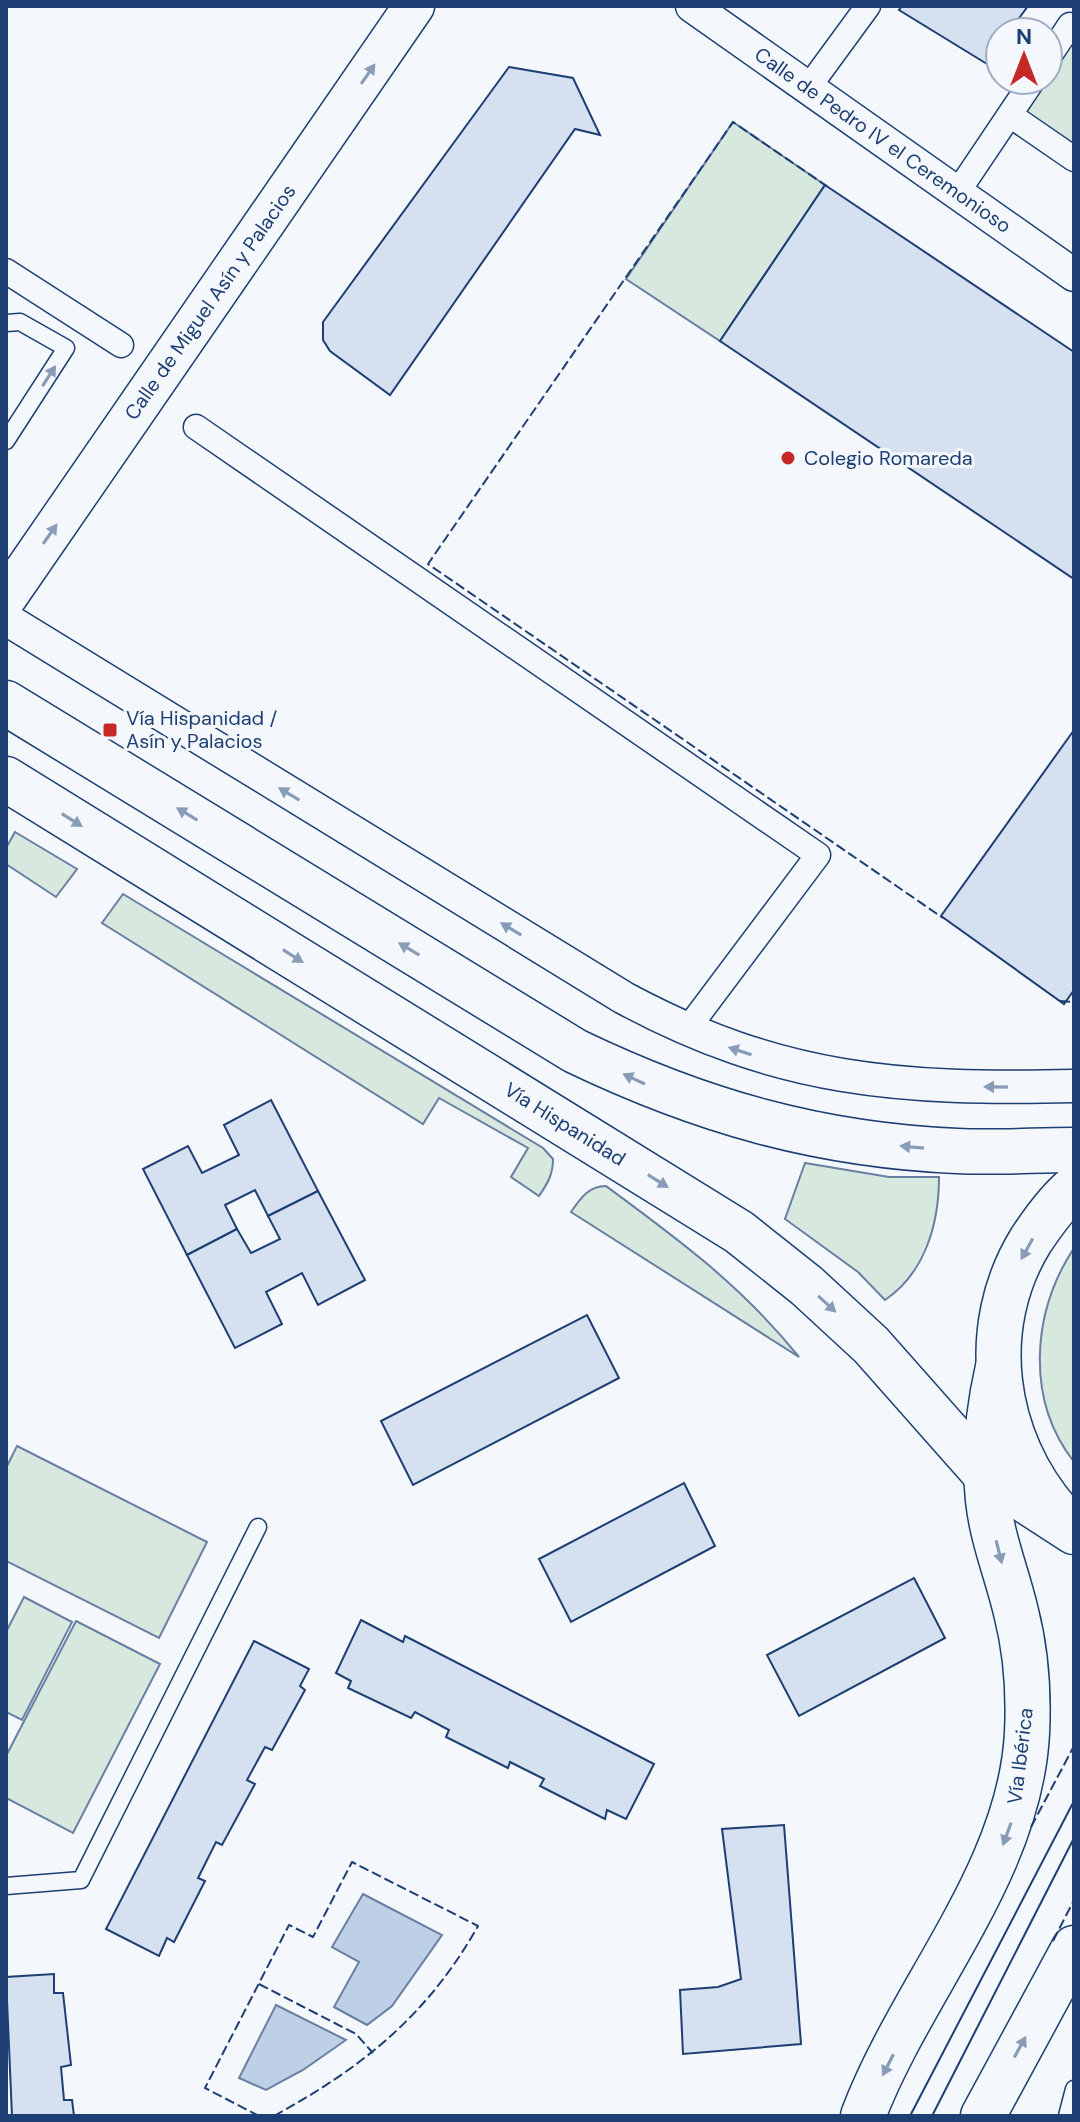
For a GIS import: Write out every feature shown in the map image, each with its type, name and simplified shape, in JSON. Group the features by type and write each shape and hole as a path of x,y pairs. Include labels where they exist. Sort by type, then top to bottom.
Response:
{"highway":[{"path":"6,703 575,1051 652,1088 739,1118 830,1137 958,1151 1074,1150"},
{"name":"Vía Hispanidad","path":"6,779 739,1232 807,1286 871,1345 986,1475 1074,1531"},
{"path":"1074,1188 1043,1221 1023,1254 1008,1290 1000,1328 998,1367 1012,1438 1048,1501 1074,1531"},
{"name":"Vía Ibérica","path":"863,2116 1002,1847 1018,1792 1027,1735 1026,1668 1019,1622 991,1519 986,1475 987,1423 998,1367"},
{"path":"983,2116 1074,1948"}],"street":[{"name":"Calle de Miguel Asín y Palacios","path":"6,598 414,6"},
{"name":"Calle de Pedro IV el Ceremonioso","path":"692,6 1074,274"},
{"path":"808,88 868,6"},
{"path":"957,193 1022,96"},
{"path":"1010,115 1074,159"},
{"path":"6,271 121,345"},
{"path":"196,427 818,855 686,1031"},
{"path":"6,619 610,990 686,1031 772,1062 857,1079 961,1087 1074,1086"}],"lane":[{"path":"6,323 20,322 66,348 6,441"},
{"path":"6,1886 81,1880 258,1527"},
{"path":"1067,2116 1074,2089"}],"shaded area":[{"path":"1074,35 1074,150 1019,110 1027,96 1064,96 1064,45"},
{"path":"733,122 825,185 720,341 626,279"},
{"path":"15,832 77,869 56,897 6,864 6,848"},
{"path":"123,894 543,1148 553,1159 553,1164 539,1196 511,1177 528,1148 439,1098 423,1124 102,923"},
{"path":"805,1163 889,1177 939,1177 936,1212 920,1262 899,1289 885,1300 858,1272 785,1219"},
{"path":"606,1186 732,1286 799,1357 571,1212 589,1191"},
{"path":"1074,1248 1074,1462 1058,1437 1047,1411 1041,1383 1040,1355 1049,1300"},
{"path":"17,1446 207,1542 159,1638 6,1561 6,1468"},
{"path":"24,1597 72,1622 22,1720 6,1712 6,1632"},
{"path":"76,1621 160,1664 73,1833 6,1798 6,1756"}],"water":[{"path":"363,1894 442,1935 392,2006 367,2025 334,2007 359,1962 332,1947"},
{"path":"276,2005 346,2040 303,2070 266,2090 239,2078"}],"building":[{"path":"902,6 1028,6 1021,16 984,16 984,62 899,10"},
{"path":"509,67 573,78 600,135 575,129 390,395 330,351 323,340 323,322"},
{"path":"825,185 1074,352 1074,579 720,341"},
{"path":"1074,730 1074,990 1064,1004 941,916"},
{"path":"271,1100 318,1191 268,1216 255,1190 225,1205 237,1229 187,1255 143,1169 188,1146 202,1173 239,1155 224,1125"},
{"path":"318,1191 365,1280 318,1305 302,1273 266,1292 282,1324 235,1348 187,1255 237,1229 251,1253 280,1239 268,1216"},
{"path":"587,1315 619,1378 413,1485 381,1421"},
{"path":"684,1483 715,1546 571,1622 539,1559"},
{"path":"914,1578 945,1638 799,1716 767,1655"},
{"path":"361,1620 403,1642 405,1636 654,1764 626,1819 607,1810 605,1819 540,1786 544,1779 510,1762 508,1768 446,1737 449,1730 415,1712 411,1718 348,1688 351,1681 336,1673"},
{"path":"254,1641 309,1669 300,1686 305,1690 272,1750 265,1747 247,1780 255,1784 222,1845 216,1842 198,1878 205,1881 174,1942 167,1938 159,1956 106,1929"},
{"path":"784,1825 801,2044 683,2054 680,1990 718,1987 741,1979 722,1829"},
{"path":"54,1974 54,1993 63,1993 71,2065 61,2067 64,2100 72,2100 74,2116 12,2116 6,1977"}],"tram line":[{"path":"910,2116 1074,1801"},
{"path":"932,2116 1074,1838"}],"fence":[{"path":"828,187 733,122 428,564 943,918"},
{"path":"1060,1001 1074,1002"},
{"path":"1031,1827 1074,1746"},
{"path":"259,2116 205,2088 289,1925 313,1937 352,1862 478,1926 458,1958 415,2013 364,2058 274,2116"},
{"path":"1053,1941 1074,1900"},
{"path":"259,1984 356,2034 373,2053"}],"place":[{"name":"Colegio Romareda","path":"788,458"},
{"name":"Vía Hispanidad / Asín y Palacios","path":"110,730"}]}
